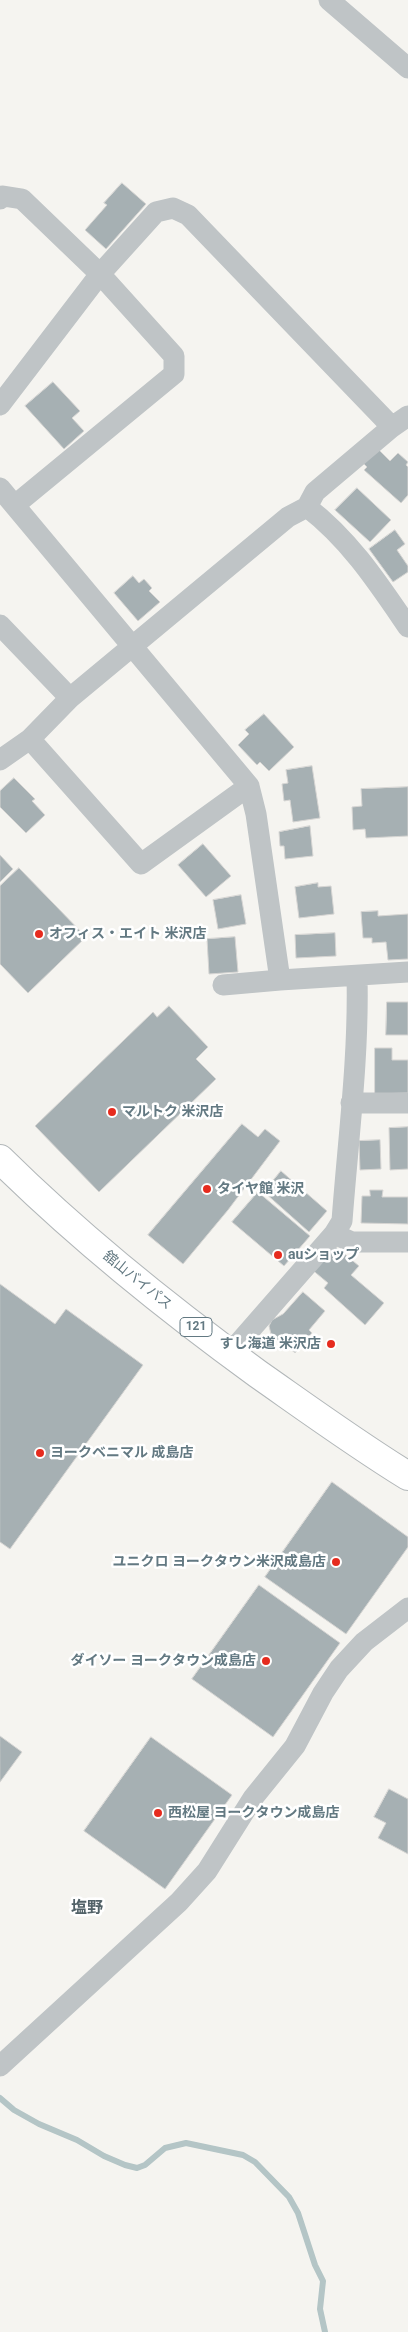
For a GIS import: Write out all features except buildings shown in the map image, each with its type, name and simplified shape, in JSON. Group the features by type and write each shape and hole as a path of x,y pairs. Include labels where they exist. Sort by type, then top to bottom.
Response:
{"highway":[{"name":"舘山バイパス","path":"0,1159 111,1260 147,1290 230,1353 351,1440 408,1476"}],"street":[{"path":"329,0 408,68"},
{"path":"0,199 3,196 22,199 100,274 174,356 174,374 15,505"},
{"path":"0,406 100,274 156,212 173,208 188,215 400,421 315,492 308,507 288,517 70,698 30,739 0,760"},
{"path":"0,488 249,786 256,814 280,980"},
{"path":"308,507 329,524 366,566 408,628"},
{"path":"0,625 70,698"},
{"path":"30,739 142,864 249,786"},
{"path":"223,985 408,972"},
{"path":"230,1353 334,1234 342,1221 358,1002 357,976"},
{"path":"351,1103 408,1103"},
{"path":"334,1234 352,1242 408,1242"},
{"path":"0,2066 179,1902 207,1871 253,1798 295,1746 323,1693 339,1669 364,1642 408,1608"}],"waterway":[{"path":"0,2098 14,2110 39,2124 77,2140 104,2156 125,2165 137,2168 145,2165 165,2148 186,2143 243,2155 255,2162 289,2197 298,2213 315,2265 323,2281 320,2309 325,2332"}],"place":[{"name":"オフィス・エイト 米沢店","path":"39,934"},
{"name":"マルトク 米沢店","path":"112,1112"},
{"name":"タイヤ館 米沢","path":"207,1189"},
{"name":"auショップ","path":"278,1255"},
{"name":"すし海道 米沢店","path":"331,1344"},
{"name":"ヨークベニマル 成島店","path":"40,1453"},
{"name":"ユニクロ ヨークタウン米沢成島店","path":"336,1562"},
{"name":"ダイソー ヨークタウン成島店","path":"266,1661"},
{"name":"西松屋 ヨークタウン成島店","path":"158,1813"}],"district":[{"name":"塩野","path":"87,1909"}]}
